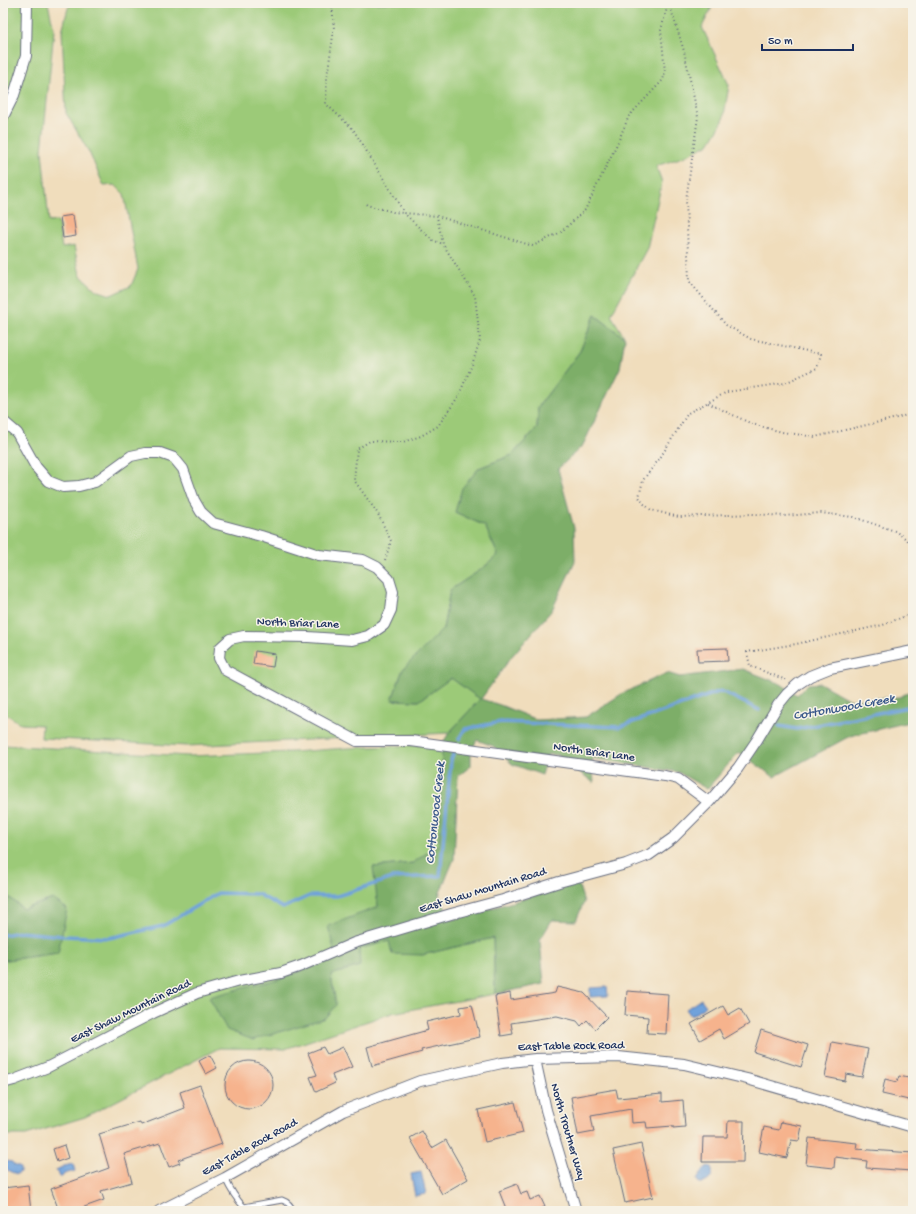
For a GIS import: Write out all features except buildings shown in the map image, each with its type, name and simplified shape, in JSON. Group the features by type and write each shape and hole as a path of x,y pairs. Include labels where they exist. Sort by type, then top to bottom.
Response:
{"street":[{"path":"3,117 14,95 26,56 27,3"},
{"name":"North Briar Lane","path":"3,421 17,433 36,467 48,481 63,487 79,486 95,482 131,456 145,452 160,452 174,458 183,469 194,500 201,512 213,523 261,536 319,555 363,560 378,567 389,579 394,592 391,610 384,625 368,636 352,640 308,637 244,636 230,639 220,648 219,658 225,670 357,741 411,741 665,776 678,779 709,802"},
{"name":"East Shaw Mountain Road","path":"3,1082 14,1080 48,1067 153,1013 197,993 239,981 281,973 354,943 503,900 559,882 626,864 648,855 672,838 709,802 738,768 778,705 798,684 810,676 830,668 913,651"},
{"name":"East Table Rock Road","path":"159,1211 225,1178 343,1111 420,1081 502,1063 535,1059 618,1057 684,1064 747,1079 913,1127"},
{"name":"North Troutner Way","path":"535,1059 546,1110 576,1211"}],"lane":[{"path":"225,1178 230,1189 244,1207 282,1200 286,1201 294,1211"}],"path":[{"path":"332,3 334,29 327,77 326,104 353,130 405,214 432,240 443,244"},
{"path":"366,204 371,207 405,214 437,216 533,246 561,232 585,210 629,116 664,80 666,72 661,30 668,3 684,51 698,116 686,200 689,281 726,325 751,339 820,354 817,368 785,383 727,392 688,413 660,458 643,480 639,497 651,510 680,517 752,514 784,516 820,513 853,517 895,531 913,544"},
{"path":"381,571 391,541 378,514 354,480 357,449 370,441 403,442 421,436 438,426 458,397 472,365 480,340 475,296 443,244 437,216"},
{"path":"708,403 752,424 782,432 815,437 913,413"},
{"path":"798,684 750,666 747,652 796,644 883,626 913,613"}],"green space":[{"path":"3,3 48,3 54,30 42,151 49,222 58,221 62,248 74,246 80,275 96,290 111,295 131,286 138,269 124,194 115,185 104,186 89,152 66,113 62,31 68,8 72,3 714,3 702,27 729,85 723,121 709,144 683,157 656,166 662,182 647,248 611,315 625,338 595,315 580,351 538,407 537,428 512,455 479,468 455,512 485,526 498,555 482,569 450,590 443,629 403,669 392,700 419,701 451,678 480,699 449,733 187,746 41,738 42,725 21,724 3,712"},
{"path":"595,315 625,338 620,368 583,445 558,469 574,528 575,561 552,610 512,656 481,699 537,720 586,717 623,693 667,673 680,677 743,669 781,684 797,695 808,684 820,683 850,700 900,697 913,689 913,721 850,736 774,777 739,752 707,789 678,772 592,758 594,783 557,755 548,754 542,775 512,764 493,746 477,740 471,751 471,766 458,776 454,859 439,895 451,920 578,883 584,902 576,921 552,920 540,940 544,984 495,994 493,938 422,955 392,954 389,941 359,949 360,966 331,975 336,1005 325,1018 253,1040 227,1030 209,997 282,978 336,958 328,926 378,907 373,867 413,863 439,844 442,744 449,733 480,699 451,678 419,701 392,700 403,669 443,629 450,590 482,569 498,555 485,526 455,512 462,488 479,468 512,455 537,428 538,407 580,351"},
{"path":"442,744 439,844 413,863 374,867 378,907 336,958 282,978 336,1005 331,975 359,966 358,949 389,941 422,955 493,938 495,994 392,1013 285,1049 219,1048 85,1117 26,1135 3,1135 3,959 6,960 58,953 53,899 23,909 3,892 3,745 188,756"},
{"path":"3,892 23,909 53,899 67,909 58,953 6,960 3,959"}],"water":[{"path":"607,987 608,996 590,997 590,988"},
{"path":"701,999 706,1006 691,1016 686,1009"},
{"path":"4,1162 12,1162 15,1166 18,1166 20,1168 20,1172 17,1174 6,1169"},
{"path":"73,1164 75,1171 59,1177 56,1170"},
{"path":"708,1166 711,1167 712,1170 710,1179 699,1183 697,1180 703,1170"},
{"path":"421,1172 426,1194 415,1196 411,1174"}],"waterway":[{"name":"Cottonwood Creek","path":"459,739 465,729 501,722 619,727 721,691 759,710"},
{"name":"Cottonwood Creek","path":"779,726 797,729 913,706"},
{"name":"Cottonwood Creek","path":"3,935 19,932 109,938 163,926 218,893 258,894 283,908 309,896 337,896 393,878 440,876 451,760 454,752"}]}
